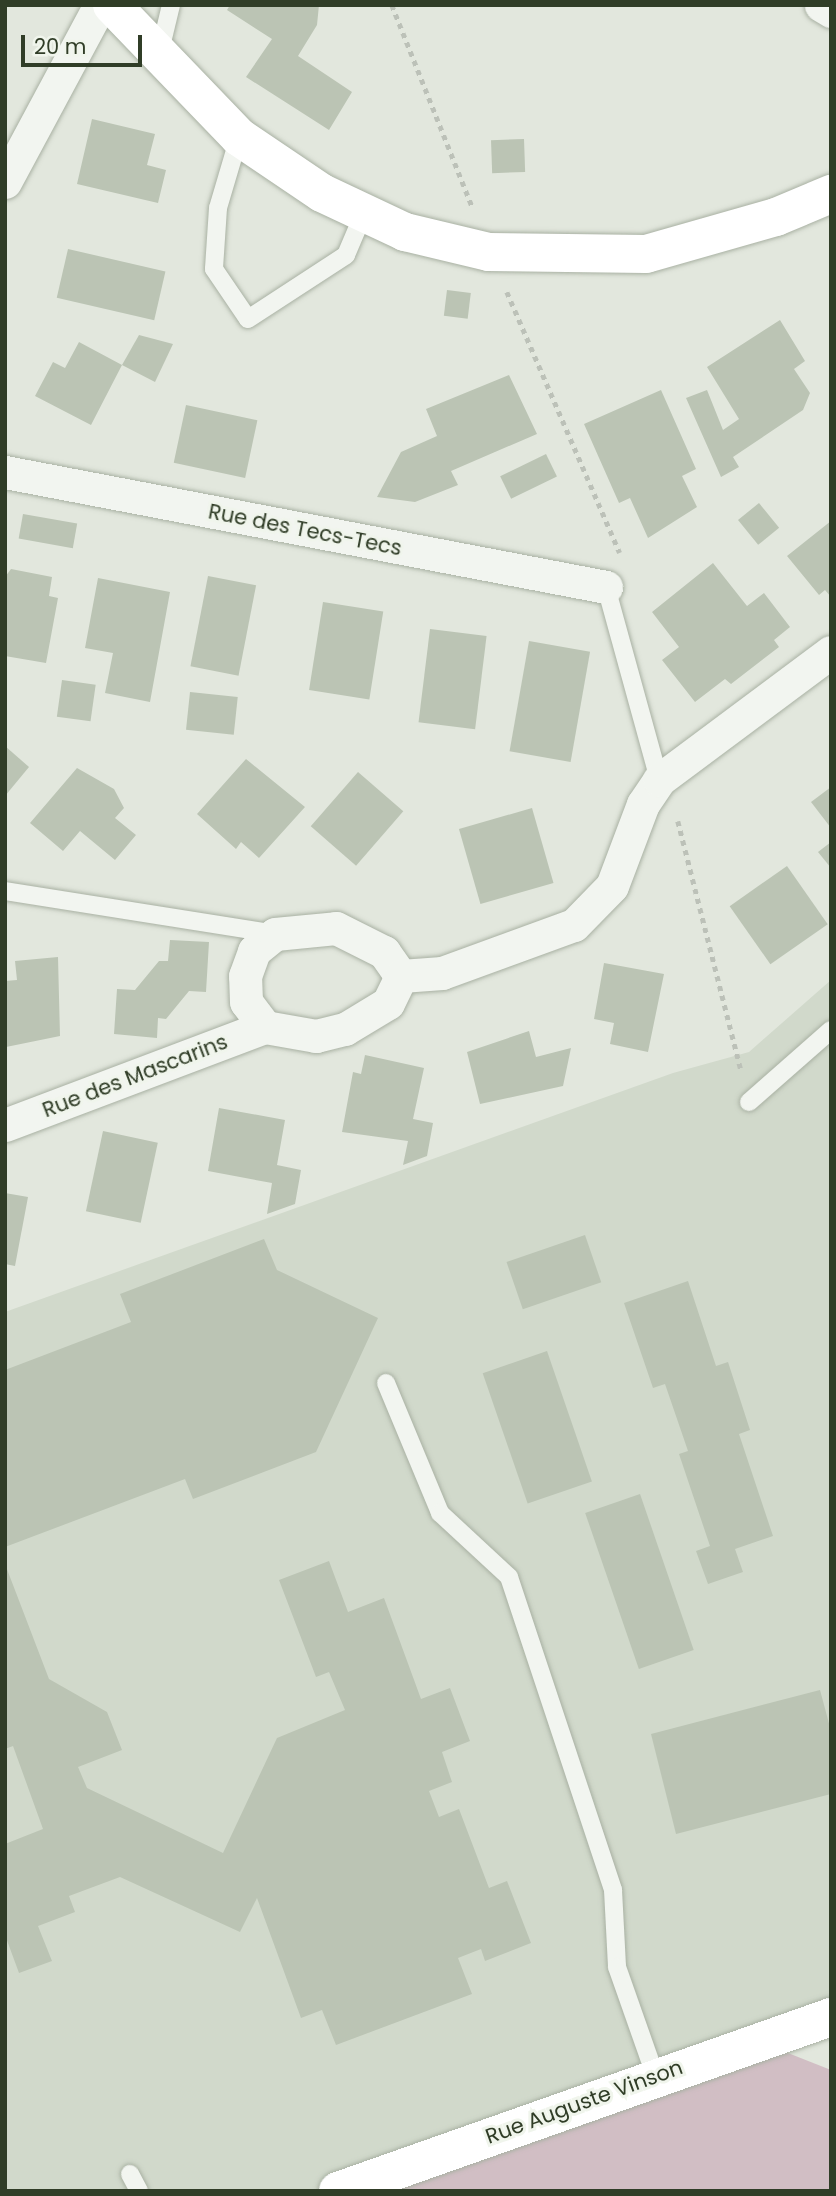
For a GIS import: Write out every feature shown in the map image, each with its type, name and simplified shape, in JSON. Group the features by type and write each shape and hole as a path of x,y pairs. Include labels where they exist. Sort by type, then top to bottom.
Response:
{"street":[{"path":"5,182 100,5"},
{"path":"111,5 239,137 363,215 405,232 489,251 646,254 776,217 831,194"},
{"path":"821,5 831,11"},
{"name":"Rue des Tecs-Tecs","path":"5,472 606,587"},
{"path":"401,976 442,973 574,925 612,886 643,804 659,780 831,652"},
{"path":"336,928 384,952 401,976 388,1003 345,1029 316,1036 265,1027 246,1002 245,976 254,951 275,934 336,928"},
{"name":"Rue des Mascarins","path":"5,1125 265,1027"},
{"name":"Rue Auguste Vinson","path":"338,2191 655,2075 831,2017"}],"lane":[{"path":"159,55 171,5"},
{"path":"239,137 218,208 214,269 248,319 346,255 363,215"},
{"path":"606,587 659,780"},
{"path":"5,891 275,934"},
{"path":"749,1102 831,1030"},
{"path":"386,1383 440,1513 509,1577 613,1890 617,1968 655,2075"},
{"path":"130,2174 139,2191"}],"path":[{"path":"392,5 489,251"}],"shaded area":[{"path":"831,980 831,2017 337,2191 5,2191 5,1312 673,1073 749,1052"},
{"path":"760,2042 831,2070 831,2191 337,2191"}],"building":[{"path":"230,5 319,5 317,25 298,56 352,92 329,130 246,77 272,39 227,10"},
{"path":"92,119 155,134 147,165 166,170 158,203 77,184"},
{"path":"524,139 525,172 492,173 491,140"},
{"path":"68,249 165,271 154,320 57,298"},
{"path":"447,290 471,293 468,319 444,316"},
{"path":"780,320 805,361 794,369 810,393 803,410 733,457 739,467 721,477 686,398 707,390 723,430 739,419 707,367"},
{"path":"139,335 173,344 155,382 122,365"},
{"path":"79,342 122,365 91,425 35,396 53,362 65,368"},
{"path":"509,375 537,434 451,471 458,485 415,502 377,497 401,452 437,436 426,409"},
{"path":"661,390 696,469 682,476 697,507 648,538 630,498 619,503 584,424"},
{"path":"186,405 257,420 245,478 174,463"},
{"path":"546,454 557,476 511,499 500,476"},
{"path":"759,503 779,528 758,545 738,520"},
{"path":"23,514 77,524 73,548 19,539"},
{"path":"831,521 831,597 825,590 819,595 787,556"},
{"path":"713,563 747,606 764,593 790,627 774,640 779,647 731,684 725,679 695,702 662,660 679,647 652,612"},
{"path":"11,569 52,577 49,596 58,598 46,663 5,656 5,577"},
{"path":"208,576 256,585 239,676 190,666"},
{"path":"98,578 170,592 150,702 105,693 113,653 85,648"},
{"path":"323,602 383,612 369,699 309,690"},
{"path":"430,629 487,636 475,729 419,722"},
{"path":"529,641 590,652 571,762 510,751"},
{"path":"62,680 96,685 91,721 57,717"},
{"path":"190,692 238,697 234,735 186,730"},
{"path":"5,746 29,767 5,796"},
{"path":"246,759 305,807 259,858 241,842 236,849 197,814"},
{"path":"77,768 114,789 124,808 115,818 136,835 115,860 80,831 63,851 30,823"},
{"path":"358,772 403,811 356,866 311,826"},
{"path":"831,787 831,828 811,802"},
{"path":"532,808 553,883 480,904 459,829"},
{"path":"831,842 831,868 818,852"},
{"path":"787,866 828,924 770,964 730,906"},
{"path":"170,940 209,942 206,992 189,991 166,1019 158,1018 157,1038 114,1034 117,989 135,990 159,961 168,961"},
{"path":"58,957 60,1036 6,1047 5,981 17,980 15,961"},
{"path":"604,963 664,974 648,1052 610,1044 614,1023 594,1019"},
{"path":"529,1031 536,1057 571,1048 563,1086 480,1104 467,1052"},
{"path":"365,1055 424,1068 413,1119 433,1123 427,1156 403,1165 408,1141 342,1132 353,1072 361,1074"},
{"path":"219,1108 285,1120 277,1165 301,1170 295,1204 267,1214 272,1183 208,1171"},
{"path":"103,1131 158,1143 141,1223 86,1211"},
{"path":"5,1193 28,1197 15,1266 5,1264"},
{"path":"585,1235 601,1282 523,1309 507,1262"},
{"path":"264,1239 277,1270 378,1318 316,1452 193,1499 185,1479 5,1547 5,1370 131,1322 120,1294"},
{"path":"688,1281 716,1366 728,1362 750,1430 739,1434 773,1536 735,1549 743,1572 708,1584 696,1551 710,1546 679,1454 688,1451 665,1384 653,1388 624,1303"},
{"path":"547,1351 592,1481 528,1504 483,1373"},
{"path":"640,1494 694,1650 639,1669 585,1513"},
{"path":"329,1561 348,1612 384,1598 421,1699 450,1688 470,1741 442,1752 452,1782 429,1791 439,1817 459,1809 489,1888 507,1881 531,1943 485,1961 481,1949 458,1958 472,1994 336,2045 322,2010 301,2018 257,1898 240,1932 120,1877 69,1896 75,1912 38,1926 52,1961 19,1973 5,1935 5,1844 43,1829 13,1746 5,1749 5,1564 49,1679 107,1712 122,1750 78,1767 87,1788 223,1853 277,1738 345,1710 329,1672 316,1677 279,1580"},
{"path":"820,1690 831,1731 831,1794 676,1834 651,1734"}]}
